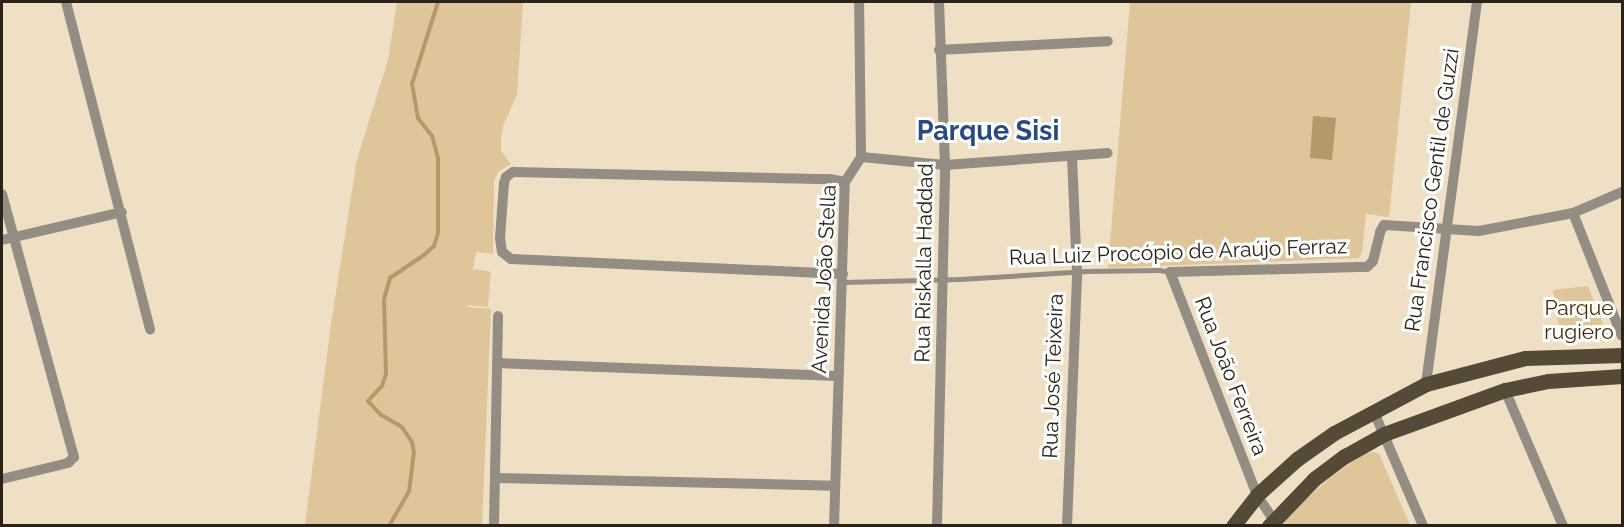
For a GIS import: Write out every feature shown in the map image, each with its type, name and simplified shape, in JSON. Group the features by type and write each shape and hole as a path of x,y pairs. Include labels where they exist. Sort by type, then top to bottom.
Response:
{"main road":[{"path":"1233,525 1257,495 1297,459 1334,433 1426,384 1525,358 1623,355"},
{"path":"1271,522 1314,479 1345,456 1384,434 1505,390 1548,381 1623,375"}],"street":[{"path":"66,2 122,212 150,328"},
{"path":"859,2 861,157 945,165 1108,153"},
{"name":"Rua Riskalla Haddad","path":"937,525 945,165 939,2"},
{"name":"Rua Francisco Gentil de Guzzi","path":"1426,384 1445,228 1477,2"},
{"path":"939,50 1108,41"},
{"name":"Rua José Teixeira","path":"1067,525 1077,272 1072,156"},
{"name":"Avenida João Stella","path":"834,525 845,182 861,157"},
{"path":"843,278 511,260 503,255 500,242 503,188 506,177 513,172 830,179 845,182"},
{"name":"Rua Luiz Procópio de Araújo Ferraz","path":"1170,272 1366,267 1373,261 1384,225 1479,231 1573,213 1623,192"},
{"path":"2,194 7,238 74,457 68,464 2,479"},
{"path":"7,238 122,212"},
{"path":"1573,213 1623,336"},
{"name":"Rua João Ferreira","path":"1170,272 1257,495 1271,522"},
{"path":"494,525 498,316"},
{"path":"498,363 838,376"},
{"path":"1505,390 1563,525"},
{"path":"1374,412 1423,525"},
{"path":"495,478 835,486"}],"lane":[{"name":"Rua Luiz Procópio de Araújo Ferraz","path":"843,278 944,280 1077,272 1159,270 1170,272"}],"green space":[{"path":"397,2 523,2 517,95 503,126 501,138 501,151 511,164 498,172 494,181 493,254 476,252 473,269 491,272 488,307 468,305 468,307 491,309 482,525 305,525 331,324 357,159 388,60"},
{"path":"1130,2 1411,2 1389,217 1366,214 1362,253 1358,258 1108,268"},
{"name":"Parque rugiero","path":"1588,286 1603,323 1600,330 1589,341 1561,342 1553,290"},
{"path":"1373,452 1379,454 1410,525 1281,526 1289,514 1331,477 1363,454"}],"shaded area":[{"path":"1313,116 1336,118 1332,160 1310,158"}],"waterway":[{"path":"389,526 409,492 414,453 412,442 402,427 381,415 368,401 382,386 386,374 384,299 390,278 434,246 438,233 438,158 432,136 418,118 412,84 438,2"}],"district":[{"name":"Parque Sisi","path":"988,131"}]}
